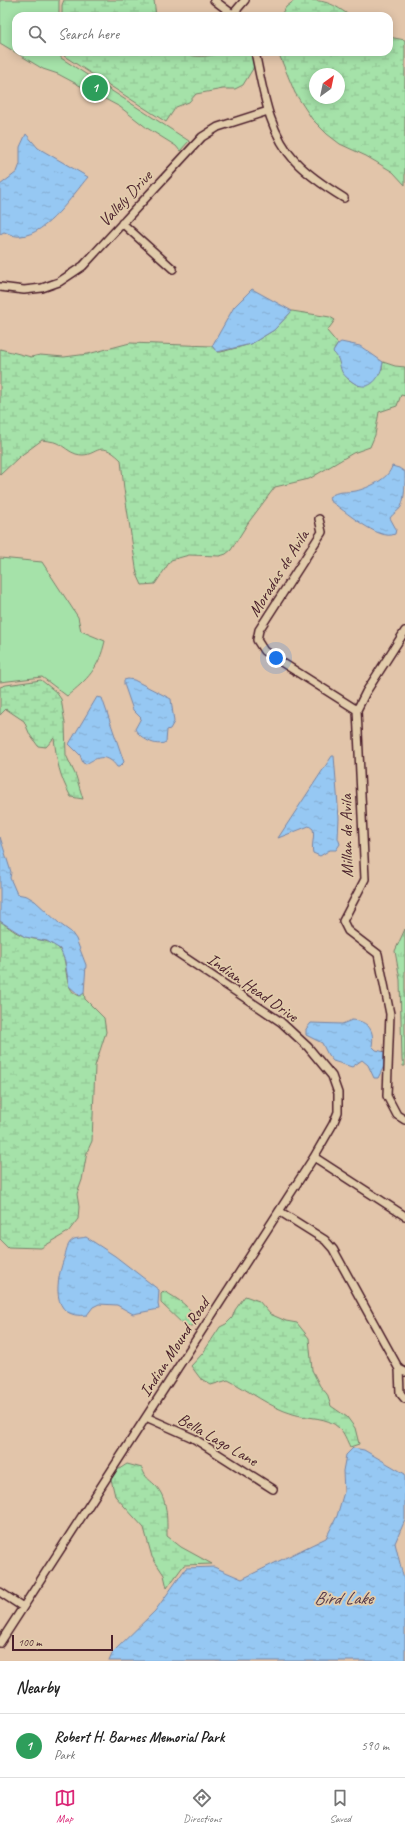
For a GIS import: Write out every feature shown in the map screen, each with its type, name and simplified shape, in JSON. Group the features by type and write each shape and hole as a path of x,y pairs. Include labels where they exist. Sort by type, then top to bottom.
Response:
{"street":[{"path":"214,0 230,12"},
{"path":"236,12 245,0"},
{"path":"256,56 268,111 278,137 294,160 313,178 344,198"},
{"name":"Vallely Drive","path":"0,287 24,290 42,288 59,282 83,266 202,137 218,127 268,111"},
{"path":"122,223 173,269"},
{"name":"Moradas de Avila","path":"319,519 322,532 259,630 257,640 264,651 357,710"},
{"name":"Millan de Avila","path":"405,631 366,692 357,710 365,879 343,921 348,931 378,954 390,1014 387,1096 397,1115 405,1120"},
{"name":"Indian Head Drive","path":"175,951 281,1022 308,1047 332,1076 338,1093 338,1112 333,1124 314,1157"},
{"path":"314,1157 405,1216"},
{"name":"Indian Mound Road","path":"0,1643 314,1157"},
{"path":"279,1211 325,1240 332,1249 402,1371 400,1393 405,1399"},
{"name":"Bella Lago Lane","path":"146,1417 193,1438 273,1489"},
{"path":"0,1592 23,1607"}],"green space":[{"path":"0,0 59,0 59,12 12,12 12,50 0,43"},
{"path":"64,0 154,0 156,12 62,12"},
{"path":"295,0 312,0 330,4 344,12 283,12 286,7"},
{"path":"393,38 405,40 405,185 393,172 366,156 340,144 312,119 295,93 280,56 393,56"},
{"path":"22,56 61,56 61,58 189,141 180,151 176,146 147,128 120,107 58,74 43,69"},
{"path":"64,56 252,56 254,67 243,85 235,89 223,89 196,94 189,102 176,107 166,122"},
{"path":"292,311 330,317 335,320 327,331 338,344 334,350 348,379 359,386 382,369 383,362 395,366 405,367 405,396 401,395 397,406 379,412 375,435 370,447 353,453 309,479 275,487 248,523 231,550 226,554 220,556 189,555 171,560 155,584 142,585 137,574 121,460 107,450 97,450 83,455 76,454 55,442 42,440 19,457 0,475 0,349 31,357 40,355 64,357 88,354 130,343 212,346 217,352 221,352 251,344 274,330"},
{"path":"0,558 42,562 78,617 81,631 105,641 103,650 92,672 67,696 42,677 0,682"},
{"path":"41,680 56,692 61,699 65,723 66,755 76,776 83,799 71,797 67,789 59,768 54,738 46,747 38,746 30,735 24,721 6,709 0,715 0,687"},
{"path":"0,921 23,936 49,942 57,946 63,955 70,988 74,993 80,996 84,993 85,999 104,1018 106,1032 95,1066 92,1141 87,1152 82,1180 77,1194 79,1207 78,1219 68,1232 41,1248 8,1247 0,1239"},
{"path":"405,929 405,1066 403,1066 400,980 395,951"},
{"path":"164,1291 179,1300 190,1310 198,1320 195,1325 186,1327 161,1303 161,1294"},
{"path":"245,1296 259,1301 270,1314 286,1321 297,1323 309,1338 312,1370 320,1386 327,1394 331,1406 347,1417 355,1428 359,1444 350,1447 341,1430 329,1421 299,1416 284,1411 228,1380 211,1385 200,1378 191,1366 203,1353 220,1327 232,1318 235,1310"},
{"path":"127,1464 142,1468 146,1476 159,1490 165,1502 167,1536 181,1547 212,1564 184,1565 167,1588 164,1575 152,1557 144,1528 115,1496 111,1479 116,1471"}],"water":[{"path":"26,134 38,148 88,177 58,213 40,229 31,234 21,236 15,236 4,232 0,234 0,185 17,172 20,164 20,147"},
{"path":"252,289 292,311 274,330 251,344 217,352 212,346 234,307"},
{"path":"341,342 360,346 383,362 380,373 370,385 360,386 343,374 338,359 333,352"},
{"path":"392,466 405,472 401,507 390,518 396,529 395,534 388,535 380,533 361,524 330,501 329,497 336,493 356,491 377,482 387,475"},
{"path":"124,680 134,680 171,699 174,722 170,729 167,730 166,742 162,744 153,743 144,739 135,729 141,718 133,710 124,684"},
{"path":"97,697 102,698 124,762 119,767 106,758 95,759 86,764 83,763 80,755 69,744"},
{"path":"332,756 334,756 339,818 338,838 340,844 336,850 330,850 320,856 313,853 313,829 309,826 278,838"},
{"path":"0,837 11,872 10,878 17,894 27,896 35,901 71,932 76,939 86,965 84,993 80,996 69,986 65,961 60,949 47,941 25,937 0,921"},
{"path":"352,1020 366,1024 371,1031 373,1040 372,1046 376,1050 385,1052 384,1066 378,1078 374,1078 368,1065 362,1060 352,1067 333,1061 322,1043 306,1035 306,1029 311,1023 342,1024"},
{"path":"86,1237 115,1256 159,1290 159,1309 133,1314 117,1305 99,1304 93,1307 87,1315 75,1315 66,1311 61,1305 58,1296 59,1276 70,1242 74,1239"},
{"name":"Bird Lake","path":"353,1448 364,1450 405,1474 405,1520 395,1543 405,1584 405,1661 109,1661 113,1652 155,1611 186,1568 214,1567 242,1579 326,1538 337,1516 344,1492 343,1471 346,1455"}],"place":[{"name":"Robert H. Barnes Memorial Park","path":"95,88"}]}
